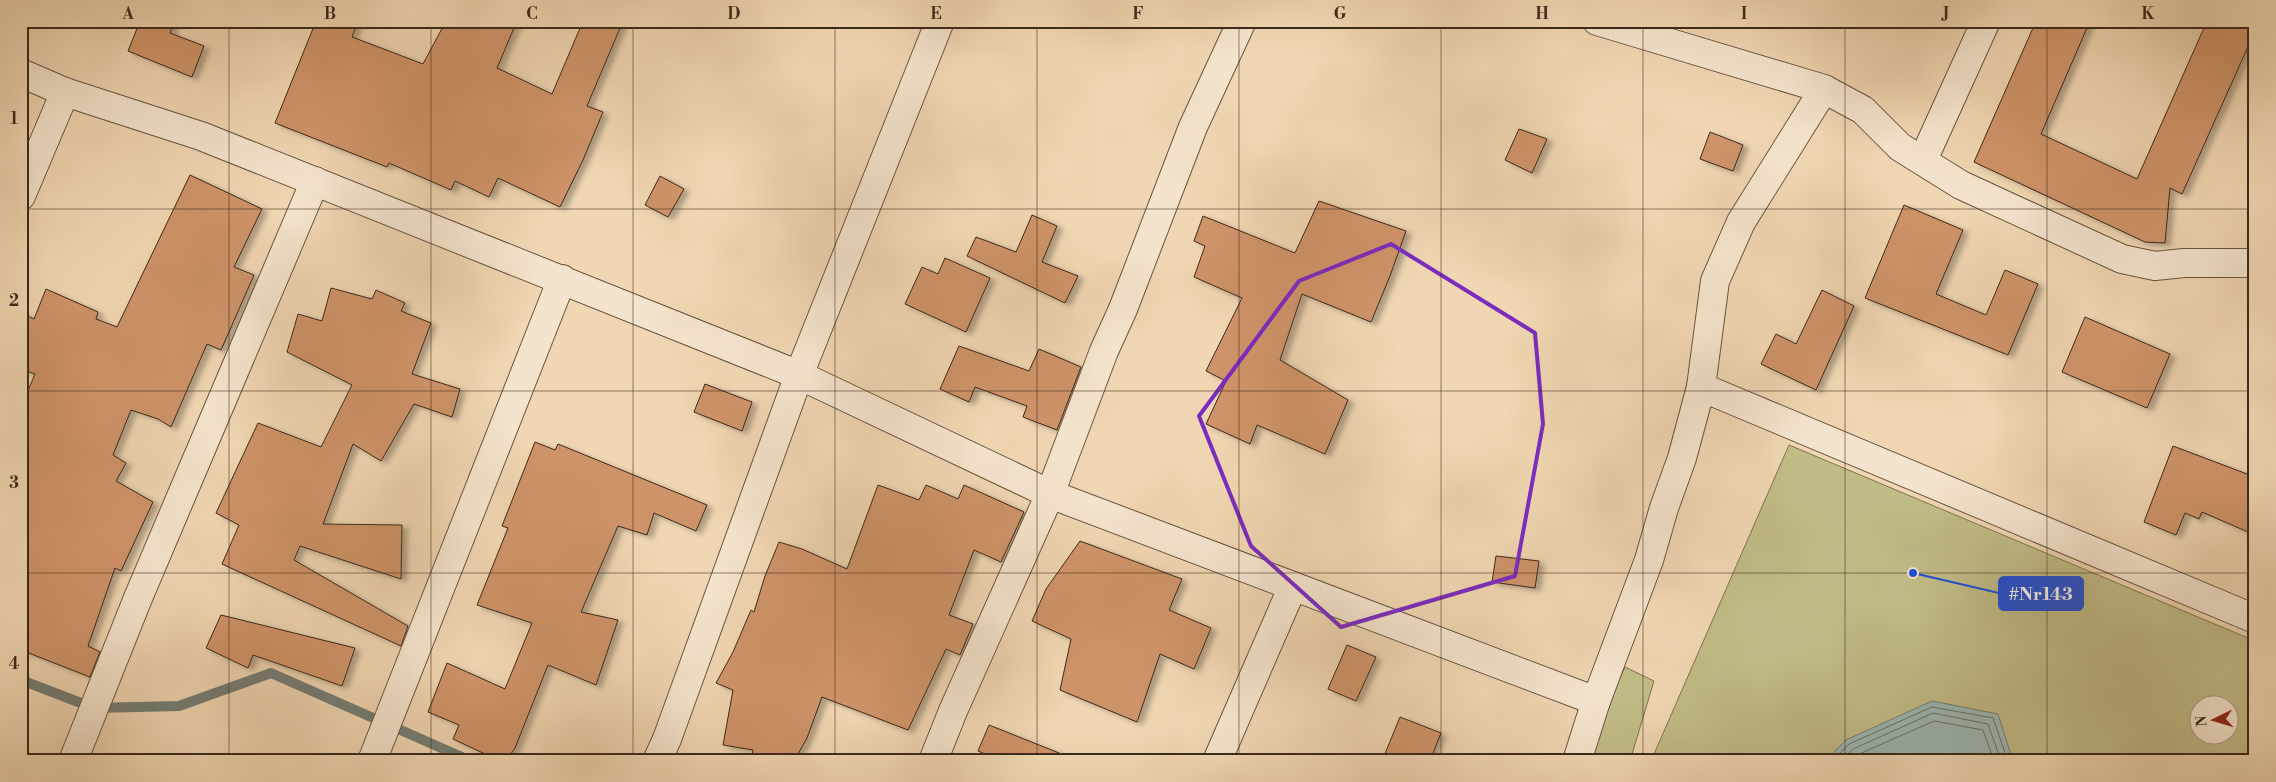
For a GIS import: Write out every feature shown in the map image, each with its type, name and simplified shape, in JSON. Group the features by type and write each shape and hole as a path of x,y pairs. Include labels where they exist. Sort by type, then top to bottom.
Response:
{"street":[{"path":"657,761 667,739 799,375 940,21"},
{"path":"933,761 1050,494 1104,351 1123,309 1193,127 1242,21"},
{"path":"1597,21 1824,88 1863,110 1900,147 1961,185 2122,259 2155,266 2255,263"},
{"path":"1923,160 1986,21"},
{"path":"21,73 65,92 201,136 799,375 1050,494 1596,701"},
{"path":"1577,761 1596,701 1649,560 1664,508 1682,458 1701,387 1716,281 1741,222 1824,88"},
{"path":"21,196 65,92"},
{"path":"72,761 138,598 316,181"},
{"path":"372,761 562,279"},
{"path":"1701,387 2255,619"},
{"path":"1217,761 1293,586"}],"highlighted area":[{"path":"1391,244 1535,333 1543,424 1515,576 1341,627 1251,546 1199,416 1299,281"}],"shaded area":[{"path":"1789,445 2255,641 2255,761 1651,761"},
{"path":"1625,667 1654,681 1630,761 1582,761"}],"water":[{"path":"1932,701 1998,714 2013,761 1825,761 1846,740"}],"building":[{"path":"140,21 174,21 170,33 204,46 192,77 128,51"},
{"path":"316,21 358,21 352,37 423,64 446,21 517,21 497,68 552,94 583,21 623,21 587,106 603,112 583,160 560,207 498,178 489,197 455,181 451,190 389,163 387,167 275,123"},
{"path":"2036,21 2090,21 2041,134 2137,179 2207,21 2255,21 2255,31 2182,194 2170,188 2165,243 2145,242 1974,162"},
{"path":"1519,129 1547,139 1532,173 1505,160"},
{"path":"1710,132 1743,145 1733,171 1700,159"},
{"path":"190,175 262,209 234,267 254,275 221,350 207,344 171,427 158,419 131,410 113,455 126,463 116,481 153,502 121,571 115,568 88,646 100,652 90,677 21,650 21,407 35,374 21,369 21,313 34,319 46,289 98,312 96,319 117,327"},
{"path":"660,176 684,189 668,217 645,205"},
{"path":"1319,201 1406,231 1371,322 1302,294 1280,360 1348,400 1325,454 1257,425 1250,444 1206,424 1226,381 1206,371 1242,298 1194,277 1205,246 1194,241 1203,216 1295,253"},
{"path":"1904,205 1963,230 1936,294 1986,315 2005,270 2038,284 2008,355 1865,298"},
{"path":"1032,215 1057,226 1042,262 1078,276 1065,303 967,256 976,237 1016,252"},
{"path":"945,258 990,278 966,332 905,304 922,267 938,274"},
{"path":"331,288 372,299 376,290 405,303 401,311 431,323 412,374 460,389 452,417 414,404 381,461 353,444 323,524 402,525 401,579 300,546 294,560 408,626 401,646 222,564 239,525 216,513 258,423 321,447 352,385 287,352 298,314 322,321"},
{"path":"1822,290 1854,306 1816,390 1761,364 1776,334 1796,344"},
{"path":"2085,317 2170,354 2147,408 2062,372"},
{"path":"959,346 1029,371 1039,349 1081,367 1057,430 1023,417 1027,406 975,387 969,402 940,389"},
{"path":"705,384 752,402 742,431 694,412"},
{"path":"535,442 555,450 558,444 707,505 696,531 654,513 647,535 618,526 581,612 618,620 596,685 548,665 515,748 506,761 500,761 453,739 459,725 428,712 447,663 505,689 532,623 477,605 508,528 502,526"},
{"path":"2173,446 2255,477 2255,535 2202,512 2199,519 2185,513 2176,535 2144,522"},
{"path":"878,485 919,500 926,485 958,499 964,485 1024,512 1001,562 974,550 949,615 973,624 960,655 946,649 908,730 822,697 807,738 794,761 777,761 769,756 752,756 753,750 723,745 733,690 716,683 733,652 751,610 754,612 765,576 779,542 802,549 847,569"},
{"path":"1080,541 1182,579 1169,610 1211,628 1194,669 1160,654 1137,722 1060,690 1071,639 1032,621 1046,589"},
{"path":"1496,556 1539,561 1535,588 1492,582"},
{"path":"221,615 355,648 342,686 253,655 248,668 206,648"},
{"path":"1347,645 1376,657 1356,701 1328,689"},
{"path":"1400,717 1441,733 1430,761 1382,761"},
{"path":"989,725 1074,759 1074,761 1002,761 978,751"}],"waterway":[{"path":"21,680 94,708 179,706 271,673 471,761"}],"place":[{"name":"#Nr143","path":"1913,573"}]}
